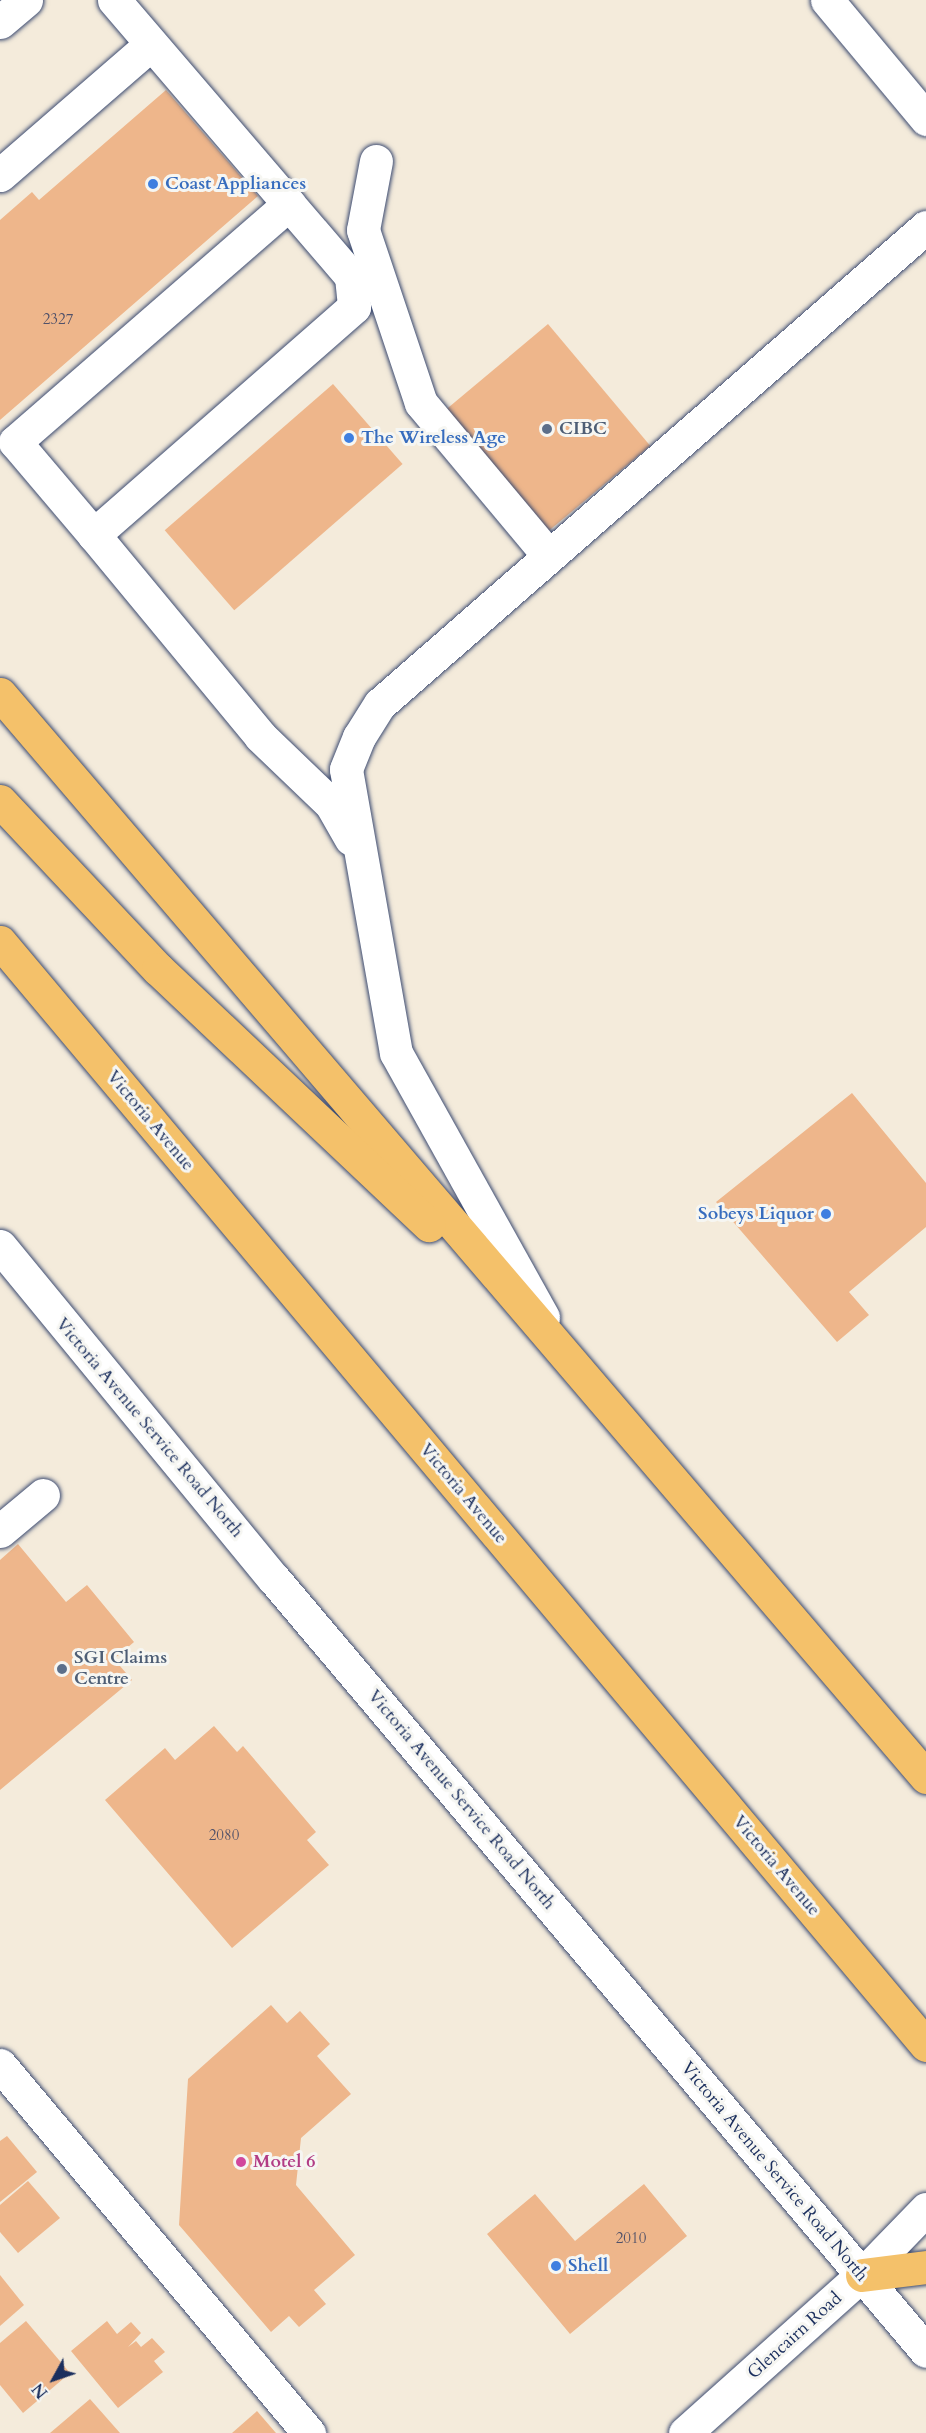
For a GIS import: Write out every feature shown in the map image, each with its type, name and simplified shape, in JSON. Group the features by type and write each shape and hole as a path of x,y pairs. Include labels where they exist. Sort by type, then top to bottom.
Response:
{"highway":[{"path":"0,694 926,1778"},
{"path":"0,801 158,969 561,1350"},
{"name":"Victoria Avenue","path":"0,942 926,2045"},
{"path":"862,2275 926,2267"}],"street":[{"path":"0,22 26,0"},
{"path":"94,535 354,307 351,278 114,0"},
{"path":"827,0 926,119"},
{"path":"0,175 150,44"},
{"path":"376,162 363,230 421,404 549,556"},
{"path":"289,204 15,442 260,736 331,804 357,848"},
{"path":"561,1350 396,1053 357,848 346,769 359,737 380,704 926,227"},
{"name":"Victoria Avenue Service Road North","path":"0,1246 266,1570 926,2351"},
{"path":"0,1531 43,1495"},
{"path":"0,2065 309,2433"},
{"name":"Glencairn Road","path":"685,2433 862,2275 926,2209"}],"building":[{"path":"166,90 258,196 0,420 0,220 32,192 39,200"},
{"path":"548,324 650,446 545,534 443,412"},
{"path":"333,384 403,464 234,610 165,530"},
{"name":"Sobeys Liquor","path":"852,1093 926,1183 926,1227 849,1292 869,1315 837,1342 716,1202"},
{"name":"SGI Claims Centre","path":"18,1544 66,1602 87,1585 134,1642 114,1659 132,1680 0,1790 0,1560"},
{"path":"214,1726 237,1752 243,1746 316,1832 307,1840 329,1865 232,1948 105,1800 165,1748 175,1760"},
{"name":"Motel 6","path":"271,2005 287,2023 300,2011 330,2044 317,2056 351,2094 301,2138 296,2185 355,2255 314,2290 326,2304 299,2327 289,2316 271,2332 179,2225 188,2079"},
{"path":"7,2136 37,2172 0,2202 0,2141"},
{"path":"28,2181 60,2218 18,2253 0,2232 0,2205"},
{"path":"644,2184 687,2236 570,2334 487,2234 535,2194 575,2241"},
{"path":"0,2275 24,2305 0,2326"},
{"path":"26,2321 70,2373 23,2413 0,2385 0,2343"},
{"path":"107,2321 117,2334 131,2322 141,2333 128,2347 136,2341 141,2347 152,2338 165,2352 154,2361 163,2372 118,2408 71,2351"},
{"path":"90,2399 120,2433 50,2433"},
{"path":"257,2411 276,2433 232,2433"}],"place":[{"name":"Coast Appliances","path":"153,184"},
{"name":"CIBC","path":"547,429"},
{"name":"The Wireless Age","path":"349,438"},
{"name":"Sobeys Liquor","path":"826,1214"},
{"name":"SGI Claims Centre","path":"62,1669"},
{"name":"Motel 6","path":"241,2162"},
{"name":"Shell","path":"556,2266"}]}
